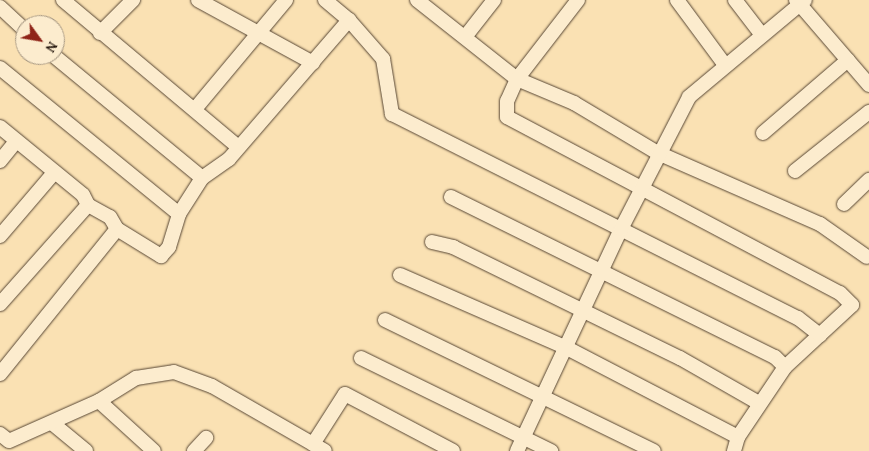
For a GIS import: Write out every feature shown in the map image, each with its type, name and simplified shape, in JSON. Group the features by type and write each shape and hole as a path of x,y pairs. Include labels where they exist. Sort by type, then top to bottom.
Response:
{"street":[{"path":"63,0 237,146"},
{"path":"100,33 133,0"},
{"path":"195,109 286,0"},
{"path":"325,0 349,20 383,59 392,114 798,318 820,335"},
{"path":"416,0 518,79 574,103 658,153 820,224 867,257"},
{"path":"465,37 494,0"},
{"path":"400,275 565,347 736,444 759,403 785,367 852,305 840,293 507,117 507,101 518,79 578,0"},
{"path":"677,0 725,65"},
{"path":"735,0 762,36"},
{"path":"204,1 313,63"},
{"path":"520,445 540,396 621,229 658,153 689,97 762,36 800,1 869,85"},
{"path":"0,7 15,21"},
{"path":"0,127 53,174 83,195 88,205 110,217 117,228 161,256 169,247 179,214 202,178 229,159 237,146 313,63 349,20"},
{"path":"763,133 848,60"},
{"path":"65,65 202,178"},
{"path":"0,68 179,214"},
{"path":"795,171 869,112"},
{"path":"0,161 16,141"},
{"path":"0,236 53,174"},
{"path":"844,204 869,180"},
{"path":"452,198 776,357 785,367"},
{"path":"0,304 88,205"},
{"path":"0,374 117,228"},
{"path":"432,242 582,310 680,358 759,403"},
{"path":"385,320 654,451"},
{"path":"361,358 520,445 551,451"},
{"path":"4,437 52,423 99,401 136,378 174,372 212,386 319,448 345,394 453,451"},
{"path":"99,401 154,451"},
{"path":"52,423 86,451"},
{"path":"4,437 21,451"},
{"path":"194,451 206,438"}]}
